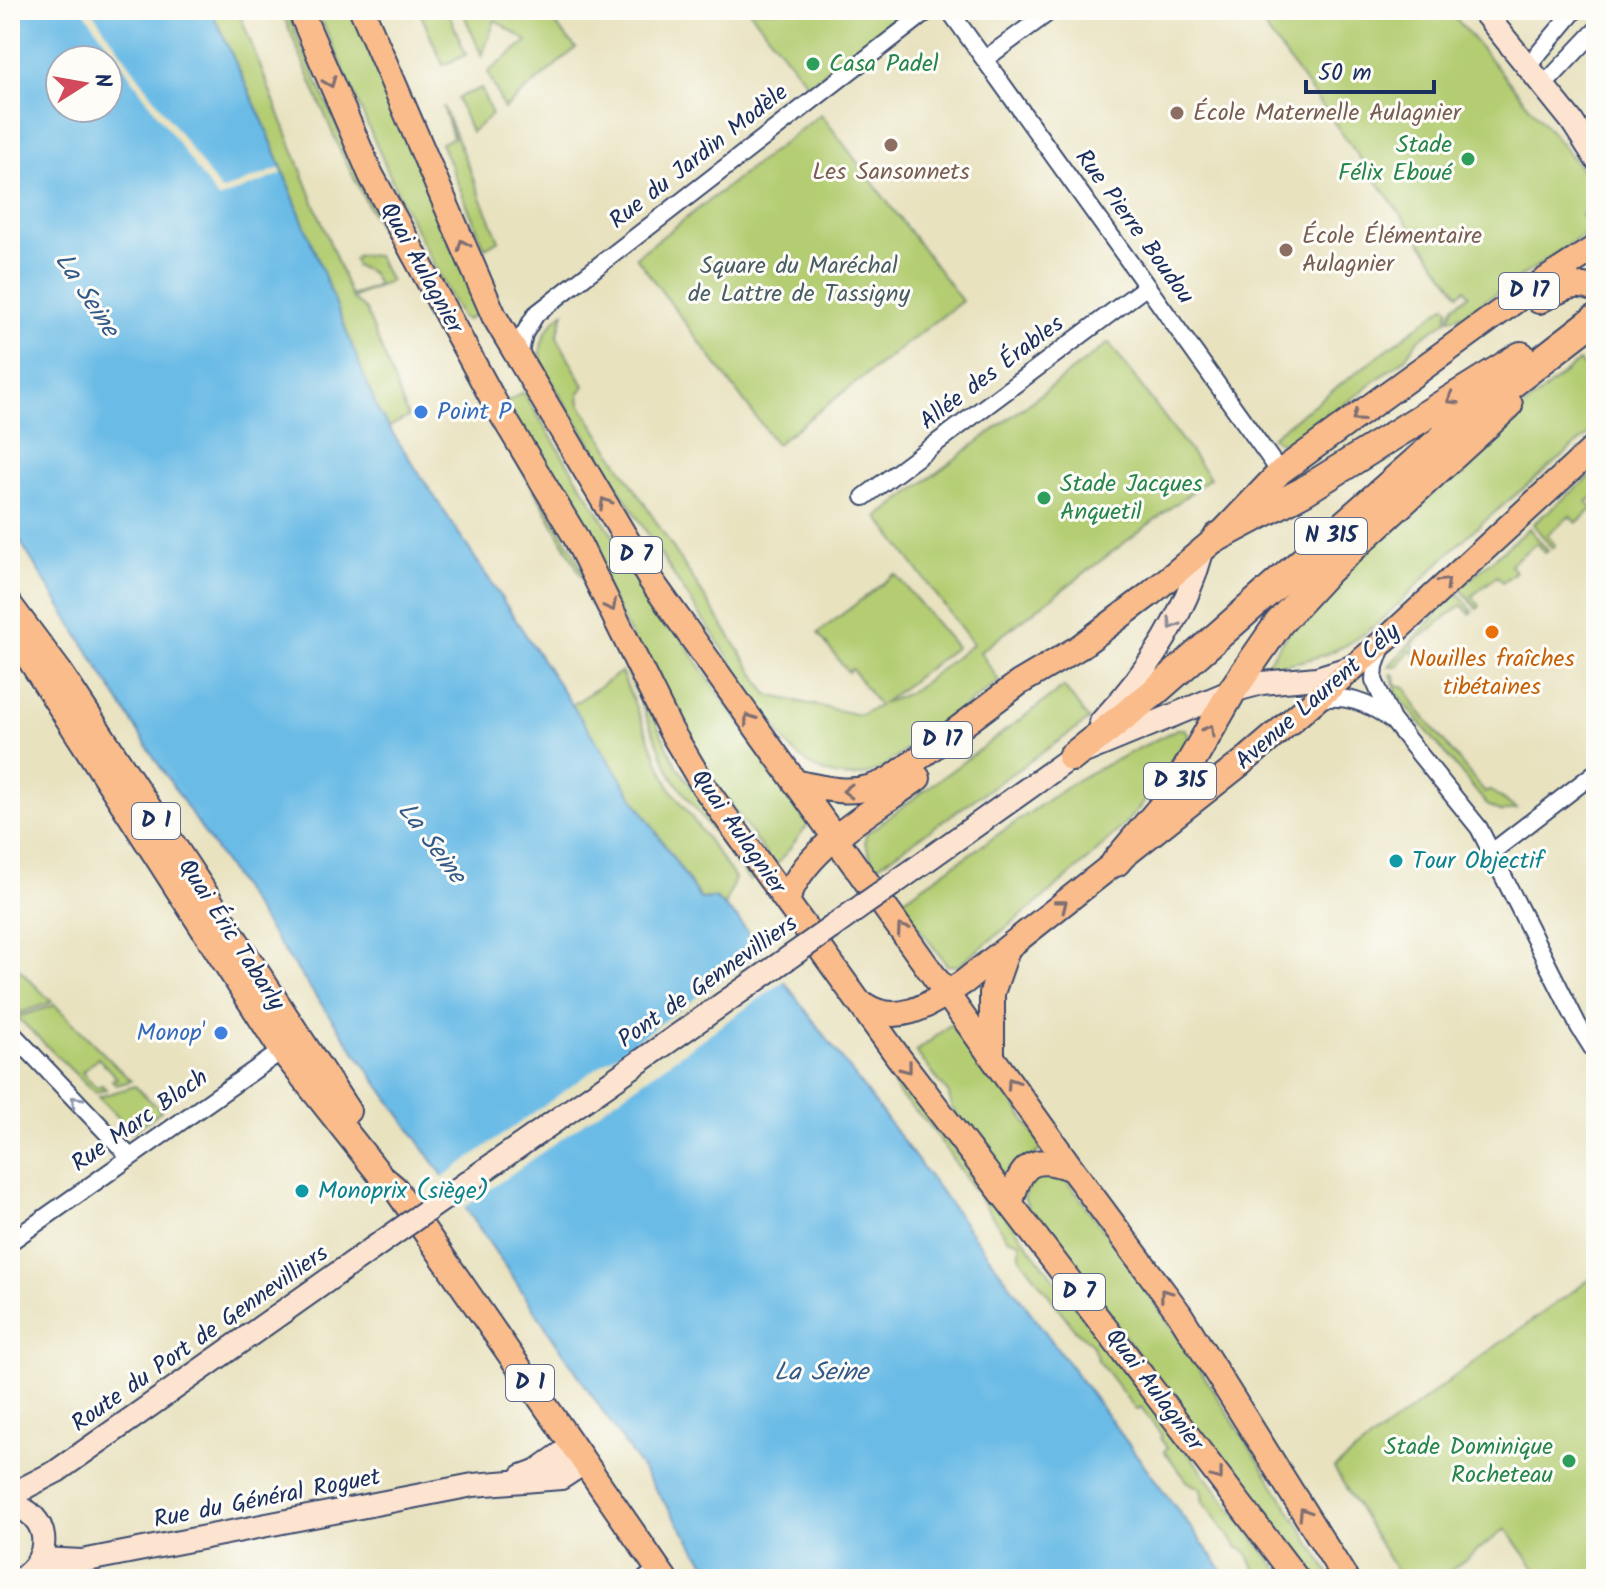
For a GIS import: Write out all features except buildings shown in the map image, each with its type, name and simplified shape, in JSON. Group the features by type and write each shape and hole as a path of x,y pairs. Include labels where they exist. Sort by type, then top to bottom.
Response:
{"highway":[{"name":"N 315","path":"1072,757 1139,721 1161,704 1523,390 1594,315"},
{"name":"N 315","path":"1072,757 1152,694 1453,429 1594,315"},
{"path":"1210,545 1594,315"},
{"path":"1232,691 1279,623 1328,570 1460,452 1523,390"},
{"name":"D 315","path":"1116,862 1171,797 1232,691"}],"main road":[{"name":"Quai Aulagnier","path":"300,10 371,175 472,360 575,536 705,788 899,1058 1297,1579"},
{"name":"Quai Aulagnier","path":"362,10 494,316 650,579 992,1053 1072,1169 1179,1313 1346,1579"},
{"path":"1482,10 1571,120 1596,159"},
{"path":"1571,120 1596,142"},
{"name":"D 17","path":"836,838 1029,696 1078,648 1210,545 1280,472 1596,247"},
{"name":"D 17","path":"1466,339 1564,287 1576,285 1594,315"},
{"path":"494,316 466,334 472,360 489,372 519,356"},
{"name":"Avenue Laurent Cély","path":"863,1004 883,1014 907,1013 947,993 1007,948 1249,757 1389,637 1596,446"},
{"path":"1072,757 1141,679 1192,590 1210,545"},
{"name":"Quai Éric Tabarly","path":"10,605 60,672 290,1045"},
{"name":"Quai Éric Tabarly","path":"10,629 290,1045 381,1176 395,1188 578,1454 656,1576"},
{"name":"D 17","path":"795,782 852,792 878,786 1019,683 1078,648"},
{"path":"1072,757 1232,691 1262,683 1317,678 1353,666"},
{"name":"Pont de Gennevilliers","path":"372,1249 1072,757"},
{"path":"787,902 805,867 836,838"},
{"path":"992,1053 992,993 1007,948"},
{"path":"1011,1202 1017,1178 1031,1165 1051,1161 1072,1169"},
{"name":"Route du Port de Gennevilliers","path":"10,1503 26,1487 57,1471 372,1249"},
{"name":"Rue du Général Roguet","path":"41,1559 82,1561 502,1481 561,1478 578,1454"},
{"name":"Route du Port de Gennevilliers","path":"33,1514 57,1471"},
{"path":"10,1503 33,1514 44,1535 41,1559 20,1579"}],"street":[{"name":"Rue du Jardin Modèle","path":"519,356 524,334 536,314 929,10"},
{"name":"Rue Pierre Boudou","path":"949,10 1280,472"},
{"path":"985,59 1052,10"},
{"path":"1528,66 1575,10"},
{"path":"1544,85 1596,30"},
{"name":"Allée des Érables","path":"864,497 1147,286"},
{"path":"494,316 513,319 536,314"},
{"path":"1389,637 1378,654 1374,672 1378,693 1392,720 1479,828 1579,1027 1596,1054"},
{"path":"1311,703 1326,698 1347,699 1375,709 1392,720"},
{"path":"1492,852 1596,772"},
{"path":"10,1031 130,1157"},
{"name":"Rue Marc Bloch","path":"10,1242 290,1045"}],"green space":[{"path":"211,10 238,10 351,296 378,285 372,273 356,266 354,259 358,255 377,256 390,281 352,298 366,310 408,417 389,427 378,411 265,126"},
{"path":"281,10 286,10 395,260 339,148"},
{"path":"317,10 352,10 480,312 467,320 461,317 401,201"},
{"path":"419,10 448,11 466,55 443,65"},
{"path":"462,10 543,10 576,48 504,109 488,72 527,41 495,20 482,56"},
{"name":"Casa Padel","path":"749,10 906,10 808,85"},
{"name":"Stade Félix Eboué","path":"1252,10 1449,10 1596,186 1596,203 1581,215 1591,230 1463,315 1449,319 1454,306 1469,295 1465,289 1459,294"},
{"path":"481,88 492,115 471,132 457,98"},
{"path":"443,106 499,240 485,248 441,143 453,138"},
{"name":"Square du Maréchal de Lattre de Tassigny","path":"821,114 962,301 776,444 636,257"},
{"path":"1446,305 1449,309 1446,321 1418,340 1404,359 1295,442 1282,444 1271,437"},
{"name":"Stade Jacques Anquetil","path":"564,312 557,337 584,386 579,393 580,404 768,695 859,715 879,706 852,669 848,672 818,633 895,574 956,647 882,704 911,692 973,644 878,517 1109,343 1210,478 980,652 999,681 879,770 852,776 826,773 803,760 784,740 678,582 545,371 541,354 543,338 551,324"},
{"path":"1579,361 1596,383 1596,428 1465,538 1378,623 1330,653 1266,665 1306,607 1459,462"},
{"path":"523,392 629,561 808,825 775,867 694,753 505,403"},
{"path":"492,415 572,549 676,764 754,878 750,881 672,777 604,617 537,495 489,417"},
{"path":"1596,472 1596,495 1587,502 1593,509 1576,523 1570,516 1547,535 1555,545 1552,548 1533,524"},
{"path":"1529,528 1548,551 1545,553 1537,543 1510,564 1515,572 1503,582 1497,576 1472,596 1480,606 1477,609 1460,588"},
{"path":"1457,592 1473,612 1470,614 1461,605 1412,644 1420,655 1417,657 1410,650 1397,667 1389,666"},
{"path":"621,672 669,786 735,878 725,906 715,898 701,899 572,705"},
{"path":"1391,674 1395,675 1396,685 1406,687 1416,707 1485,793 1490,790 1516,809 1501,812 1487,805 1397,694"},
{"path":"1064,687 1089,720 875,868 865,843 866,834"},
{"path":"1177,729 1185,729 1190,738 1167,773 1114,834 1054,889 958,966 947,965 900,902 1080,778"},
{"path":"10,960 52,1002 14,1015 10,1010"},
{"path":"55,1005 131,1081 116,1085 112,1080 117,1078 98,1058 82,1072 96,1087 102,1085 106,1089 95,1093 17,1017"},
{"path":"951,1024 980,1063 986,1059 1043,1148 1006,1178 951,1107 949,1094 916,1052"},
{"path":"895,1072 1285,1579 1260,1579 1244,1549 1238,1548 1203,1502 1201,1489 1188,1482 1164,1451 1167,1448 1160,1438 1162,1436 1141,1407 1136,1410 1098,1360 1092,1344 1076,1331 1020,1257 1020,1242 1007,1238 928,1123 901,1097 894,1085"},
{"path":"135,1086 161,1111 133,1132 98,1097"},
{"path":"1060,1172 1167,1321 1333,1579 1309,1579 1029,1210 1024,1197 1034,1174"},
{"path":"1596,1275 1596,1579 1543,1579 1506,1529 1439,1579 1401,1579 1334,1468"}],"water":[{"name":"La Seine","path":"10,10 211,10 265,126 378,411 700,899 715,898 737,918 1229,1579 716,1579 463,1204 269,930 155,759 10,525"}],"pier":[{"path":"83,10 91,10 115,44 107,44"},
{"path":"124,56 221,191 280,168 282,174 218,199 124,67"},
{"path":"765,949 787,979 462,1209 440,1179"}],"place":[{"name":"Casa Padel","path":"813,64"},
{"name":"École Maternelle Aulagnier","path":"1177,113"},
{"name":"Les Sansonnets","path":"891,145"},
{"name":"Stade Félix Eboué","path":"1468,159"},
{"name":"École Élémentaire Aulagnier","path":"1286,250"},
{"name":"Point P","path":"421,412"},
{"name":"Stade Jacques Anquetil","path":"1044,498"},
{"name":"Nouilles fraîches tibétaines","path":"1492,632"},
{"name":"Tour Objectif","path":"1396,861"},
{"name":"Monop'","path":"221,1033"},
{"name":"Monoprix (siège)","path":"302,1191"},
{"name":"Stade Dominique Rocheteau","path":"1569,1461"}]}
